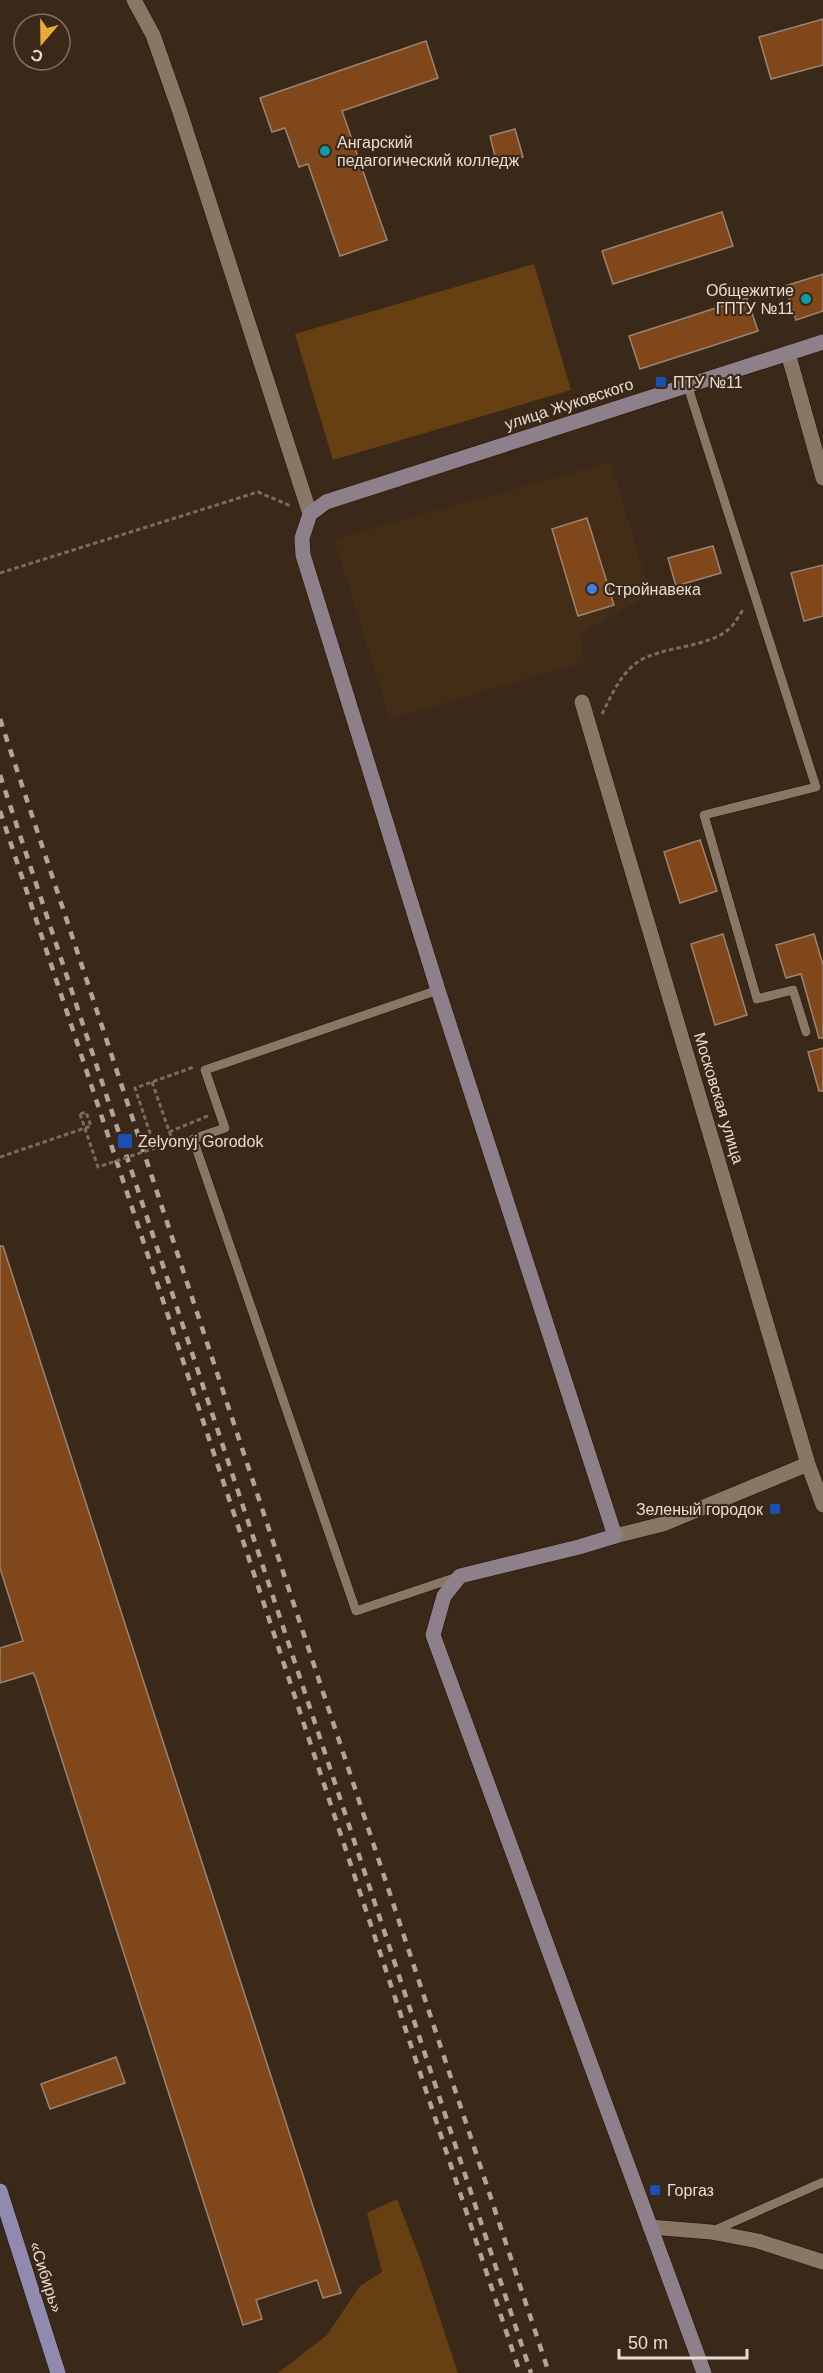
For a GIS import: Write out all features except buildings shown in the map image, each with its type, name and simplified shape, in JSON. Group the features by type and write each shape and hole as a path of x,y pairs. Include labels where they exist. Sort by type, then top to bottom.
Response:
{"main road":[{"name":"«Сибирь»","path":"0,2191 58,2373"}],"street":[{"path":"134,0 153,35 180,112 310,514 302,538 303,555 438,990 615,1536"},
{"name":"улица Жуковского","path":"310,514 326,502 823,342"},
{"path":"789,353 823,478"},
{"name":"Московская улица","path":"582,702 808,1464 823,1505"},
{"path":"704,2373 433,1635 444,1596 460,1576 663,1524 808,1464"},
{"path":"650,2227 711,2232 758,2241 823,2262"}],"lane":[{"path":"687,384 816,787 704,815 756,999 793,990 806,1032"},
{"path":"438,990 205,1070 225,1128 193,1139 356,1611 460,1576"},
{"path":"711,2232 823,2182"}],"path":[{"path":"0,573 258,492 310,514"},
{"path":"592,735 618,681 636,662 661,652 705,641 731,628 754,593"},
{"path":"0,1157 91,1126 86,1112 80,1114 98,1167 155,1148 135,1088 193,1068"},
{"path":"152,1082 174,1145 193,1139"},
{"path":"169,1132 219,1112"}],"shaded area":[{"path":"534,264 571,390 333,460 295,334"},
{"path":"611,462 650,594 580,634 584,662 390,719 334,539"},
{"path":"397,2199 421,2261 458,2373 278,2373 327,2335 360,2286 382,2272 367,2213"}],"railway":[{"path":"0,719 549,2373"},
{"path":"0,775 531,2373"},
{"path":"0,811 520,2373"}],"place":[{"name":"Ангарский педагогический колледж","path":"325,151"},
{"name":"Общежитие ГПТУ №11","path":"806,299"},
{"name":"ПТУ №11","path":"661,382"},
{"name":"Стройнавека","path":"592,589"},
{"name":"Zelyonyj Gorodok","path":"125,1141"},
{"name":"Зеленый городок","path":"775,1509"},
{"name":"Горгаз","path":"655,2190"}]}
